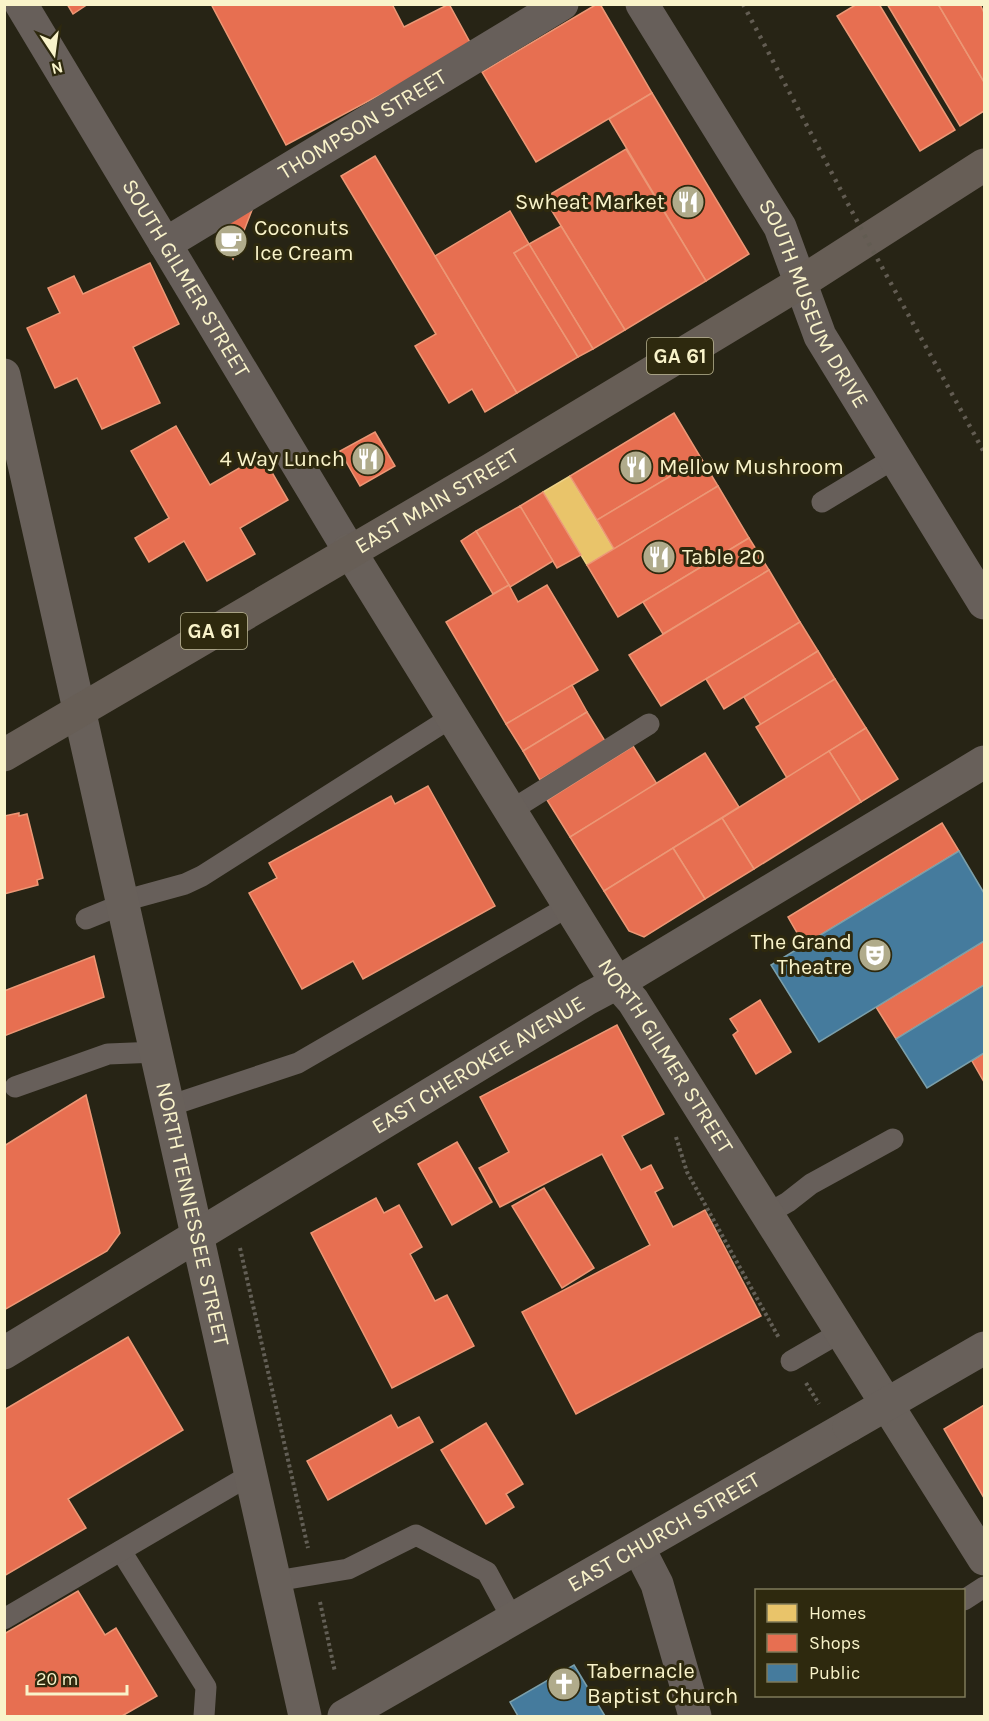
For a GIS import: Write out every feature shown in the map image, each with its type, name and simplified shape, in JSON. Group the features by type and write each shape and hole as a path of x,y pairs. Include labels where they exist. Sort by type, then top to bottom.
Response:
{"main road":[{"name":"EAST MAIN STREET","path":"4,755 349,550 492,469 800,283 984,165"}],"street":[{"name":"SOUTH GILMER STREET","path":"21,4 349,550"},
{"name":"THOMPSON STREET","path":"165,244 562,4"},
{"name":"SOUTH MUSEUM DRIVE","path":"642,4 780,226 820,336 984,603"},
{"name":"NORTH TENNESSEE STREET","path":"4,375 10,426 80,711 305,1716"},
{"name":"NORTH GILMER STREET","path":"349,550 617,983 633,1001 984,1558"},
{"name":"EAST CHEROKEE AVENUE","path":"4,1353 586,999 617,983 984,762"},
{"name":"EAST CHURCH STREET","path":"344,1716 639,1549 984,1348"},
{"path":"892,1411 984,1357"},
{"path":"639,1549 657,1584 694,1716"}],"lane":[{"path":"822,502 895,458"},
{"path":"86,919 123,903 185,884 202,876 452,717"},
{"path":"510,811 649,724"},
{"path":"169,1106 298,1063 569,906"},
{"path":"15,1087 108,1054 157,1052"},
{"path":"767,1214 788,1202 811,1184 893,1139"},
{"path":"792,1360 841,1332"},
{"path":"4,1619 250,1474"},
{"path":"276,1581 348,1569 416,1535 487,1572 513,1620"},
{"path":"121,1551 206,1687 204,1716"},
{"path":"965,1599 984,1587"}],"path":[{"path":"674,1127 687,1172 820,1406"},
{"path":"237,1236 336,1672"}],"building: Homes":[{"path":"570,476 614,549 587,565 543,492"}],"building: Shops":[{"path":"67,4 88,4 73,14"},
{"path":"211,4 392,4 404,27 449,4 472,46 286,145"},
{"path":"600,4 652,93 536,162 482,72"},
{"path":"857,4 879,4 955,130 920,151 837,16"},
{"path":"887,4 938,4 984,82 984,111 960,126"},
{"path":"938,4 980,4 984,13 984,82"},
{"name":"Swheat Market","path":"652,93 749,254 706,281 609,119"},
{"path":"626,149 706,281 625,330 544,198"},
{"path":"375,156 517,393 485,412 472,389 449,403 415,346 436,334 341,176"},
{"name":"Coconuts Ice Cream","path":"252,210 233,259 212,222"},
{"path":"510,211 529,244 514,253 578,357 517,393 435,256"},
{"path":"561,226 625,330 593,349 529,244"},
{"path":"529,244 593,349 578,357 514,253"},
{"path":"150,263 179,324 133,347 160,403 102,429 77,378 55,388 27,328 60,313 48,288 74,276 83,294"},
{"name":"Mellow Mushroom","path":"674,413 701,458 597,520 570,476"},
{"path":"176,426 210,485 262,455 288,500 240,528 255,554 207,581 184,541 149,562 135,538 169,518 131,451"},
{"name":"4 Way Lunch","path":"375,432 395,466 360,486 340,451"},
{"path":"701,458 718,486 614,549 597,520"},
{"name":"Table 20","path":"718,486 749,538 618,617 587,565"},
{"path":"543,492 581,555 557,568 520,506"},
{"path":"520,506 553,561 510,587 476,531"},
{"path":"476,531 509,585 493,594 461,541"},
{"path":"749,538 769,570 663,634 643,602"},
{"path":"769,570 800,622 661,706 629,655"},
{"path":"509,585 518,602 547,585 598,670 506,724 446,622"},
{"path":"800,622 818,651 724,709 706,679"},
{"path":"818,651 835,679 761,725 744,697"},
{"path":"835,679 866,728 787,778 756,727"},
{"path":"572,685 587,712 523,751 506,724"},
{"path":"587,712 605,741 540,780 523,751"},
{"path":"866,728 898,779 861,802 829,751"},
{"path":"633,746 657,784 570,837 547,800"},
{"path":"829,751 861,802 754,869 722,818"},
{"path":"705,753 739,807 604,891 570,837"},
{"path":"428,786 495,906 363,979 353,961 302,989 249,893 277,878 269,863 391,796 395,804"},
{"path":"19,813 19,816 27,814 43,878 37,880 38,885 4,894 4,816"},
{"path":"722,818 754,869 705,899 673,848"},
{"path":"942,823 959,851 804,945 788,917"},
{"path":"673,848 705,899 644,937 629,931 604,891"},
{"path":"984,941 984,985 896,1039 876,1007"},
{"path":"94,956 104,997 4,1036 4,991"},
{"path":"760,1000 791,1052 756,1074 733,1035 738,1031 730,1019"},
{"path":"617,1025 664,1114 622,1136 641,1170 651,1165 663,1188 655,1192 673,1227 705,1210 761,1316 576,1414 522,1312 650,1245 602,1154 500,1207 479,1168 509,1152 480,1097"},
{"path":"984,1053 984,1082 972,1061"},
{"path":"86,1095 120,1233 107,1251 4,1310 4,1146"},
{"path":"457,1142 492,1202 452,1225 418,1164"},
{"path":"544,1188 594,1268 562,1288 512,1206"},
{"path":"376,1198 384,1213 399,1205 422,1247 410,1254 435,1301 447,1295 474,1346 392,1388 311,1233"},
{"path":"128,1337 183,1430 68,1499 86,1528 4,1576 4,1410"},
{"path":"984,1405 984,1498 944,1429"},
{"path":"391,1415 398,1428 419,1417 433,1442 328,1500 307,1461"},
{"path":"486,1423 523,1484 506,1494 514,1507 486,1524 441,1450"},
{"path":"78,1591 105,1635 116,1628 157,1696 122,1716 4,1716 4,1634"}],"building: Public":[{"name":"The Grand Theatre","path":"959,851 984,893 984,941 819,1042 771,965"},
{"path":"984,985 984,1053 927,1088 896,1039"},
{"name":"Tabernacle Baptist Church","path":"574,1665 605,1716 518,1716 510,1702"}],"railway":[{"path":"743,4 867,240 984,452"}],"place":[{"name":"Swheat Market","path":"688,202"},
{"name":"Coconuts Ice Cream","path":"231,241"},
{"name":"4 Way Lunch","path":"368,459"},
{"name":"Mellow Mushroom","path":"636,467"},
{"name":"Table 20","path":"659,557"},
{"name":"The Grand Theatre","path":"875,955"},
{"name":"Tabernacle Baptist Church","path":"564,1684"}]}
